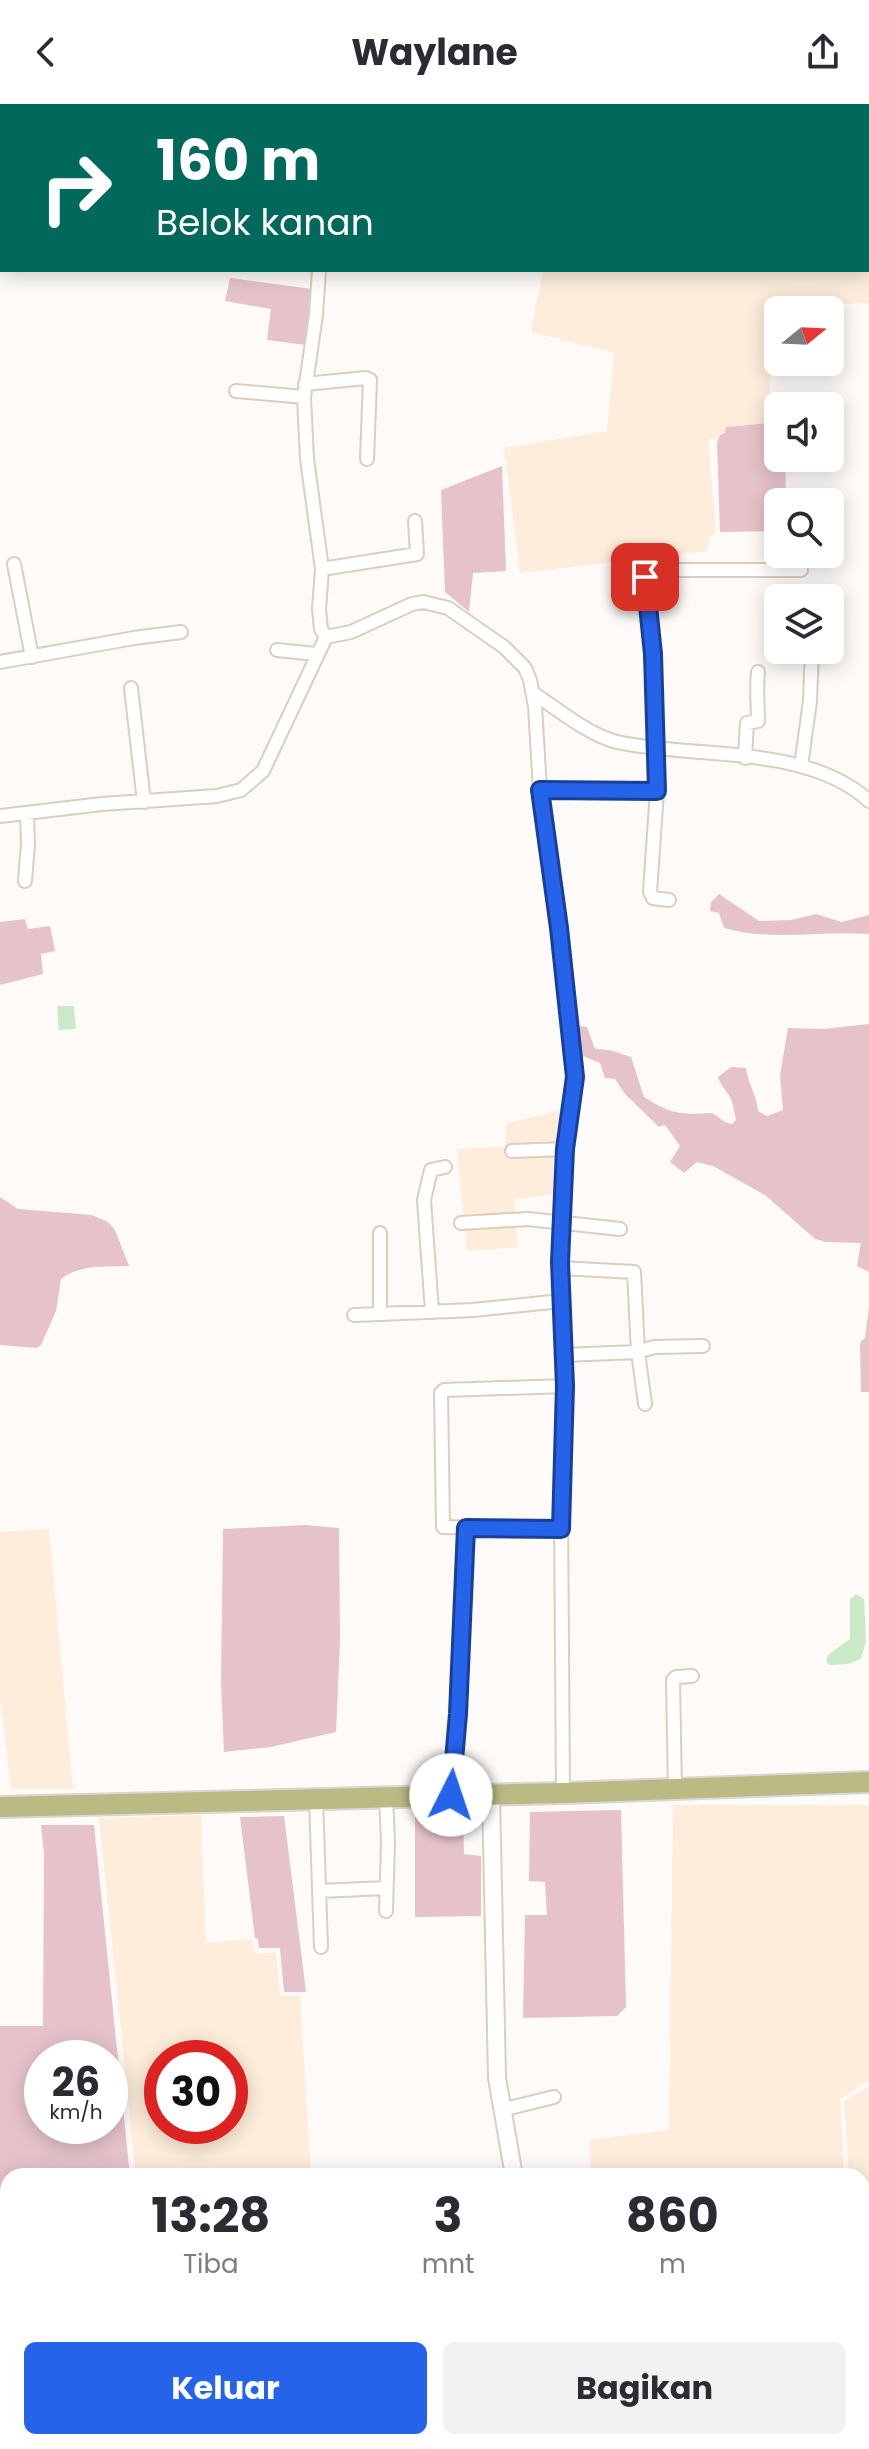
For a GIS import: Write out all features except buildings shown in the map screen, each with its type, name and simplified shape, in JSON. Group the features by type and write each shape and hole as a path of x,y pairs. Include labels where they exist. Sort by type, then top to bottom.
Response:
{"main road":[{"path":"0,1807 675,1790 869,1782"}],"street":[{"path":"319,272 314,332 304,390 307,459 322,569 319,609 321,629 326,637"},
{"path":"236,391 304,390 366,378 370,380 367,459"},
{"path":"322,569 415,554 418,551 415,521"},
{"path":"14,564 32,657"},
{"path":"669,900 653,898 650,892 657,747 646,573 656,570 801,570"},
{"path":"0,816 229,794 241,790 258,778 326,637 347,633 412,604 436,604 461,616 512,654 525,668 533,693 540,790 575,1077 565,1149 560,1268 565,1386 561,1529 563,1793"},
{"path":"0,662 181,632"},
{"path":"277,650 316,654"},
{"path":"801,766 811,664"},
{"path":"745,758 747,723 758,721 758,672"},
{"path":"131,688 144,802"},
{"path":"533,693 614,742 801,766 836,779 869,801"},
{"path":"540,790 657,791"},
{"path":"25,881 27,814"},
{"path":"512,1151 565,1149"},
{"path":"432,1312 425,1191 431,1170 445,1167"},
{"path":"461,1223 528,1219 620,1229"},
{"path":"380,1233 380,1314"},
{"path":"560,1268 634,1272 638,1352 645,1404"},
{"path":"354,1315 561,1301"},
{"path":"563,1355 703,1346"},
{"path":"561,1529 443,1527 442,1391 565,1386"},
{"path":"451,1795 458,1714 466,1528"},
{"path":"675,1790 673,1680 692,1676"},
{"path":"491,1795 495,2049 501,2110 512,2168"},
{"path":"386,1796 386,1911"},
{"path":"316,1799 321,1947"},
{"path":"319,1891 386,1888"},
{"path":"501,2110 554,2097"}],"shaded area":[{"path":"543,272 869,272 869,303 844,304 844,296 764,296 764,376 771,376 770,392 764,392 764,429 708,440 716,533 710,536 707,551 520,573 504,448 607,431 614,353 531,332"},
{"path":"230,278 312,289 306,345 267,340 271,309 225,301"},
{"path":"764,424 764,472 785,472 786,488 764,488 764,531 720,532 717,443 726,427"},
{"path":"502,466 506,571 473,573 469,612 445,592 441,490"},
{"path":"719,894 759,921 791,920 816,914 842,922 869,915 869,934 779,935 724,928 719,913 710,911 711,902"},
{"path":"25,919 28,929 50,926 55,951 41,954 43,974 0,985 0,922"},
{"path":"57,1006 74,1006 76,1029 59,1030"},
{"path":"869,1024 869,1272 857,1266 861,1243 815,1239 765,1195 713,1166 697,1162 684,1173 670,1162 680,1146 665,1125 659,1127 625,1094 615,1079 605,1078 600,1063 580,1055 574,1025 587,1027 595,1049 631,1057 644,1097 669,1110 712,1113 732,1124 736,1120 732,1103 718,1077 731,1067 746,1068 758,1111 767,1116 783,1110 780,1075 788,1028 823,1029"},
{"path":"564,1109 558,1194 514,1199 518,1247 467,1251 457,1149 505,1147 506,1124"},
{"path":"0,1197 18,1209 92,1215 108,1222 115,1230 129,1266 85,1269 61,1279 56,1311 37,1348 0,1345"},
{"path":"869,1307 869,1392 861,1392 860,1346 865,1338"},
{"path":"305,1525 339,1528 340,1640 336,1732 271,1747 224,1752 221,1682 223,1529"},
{"path":"49,1529 73,1789 11,1789 0,1696 0,1532"},
{"path":"856,1594 864,1599 866,1641 861,1659 848,1664 829,1665 826,1660 828,1655 850,1639 850,1599"},
{"path":"673,1805 869,1805 869,2080 840,2099 844,2168 591,2168 590,2140 669,2130"},
{"path":"415,1810 463,1810 464,1854 481,1856 481,1916 415,1917"},
{"path":"621,1810 626,2007 617,2016 523,2018 525,1915 547,1915 545,1882 529,1881 530,1812"},
{"path":"201,1815 206,1943 251,1939 255,1954 276,1952 280,1996 300,1996 311,2168 135,2168 128,2099 128,2040 122,2040 99,1818"},
{"path":"284,1816 306,1992 284,1992 280,1948 259,1948 258,1939 255,1938 240,1817"},
{"path":"41,1825 94,1825 116,2040 24,2040 24,2144 127,2144 129,2168 0,2168 0,2026 43,2026 44,1854"},
{"path":"869,2087 869,2168 848,2168 844,2101"}],"route":[{"path":"451,1795 458,1714 466,1528 561,1529 565,1386 560,1262 565,1149 575,1077 540,790 657,791 653,654 645,577"}]}
